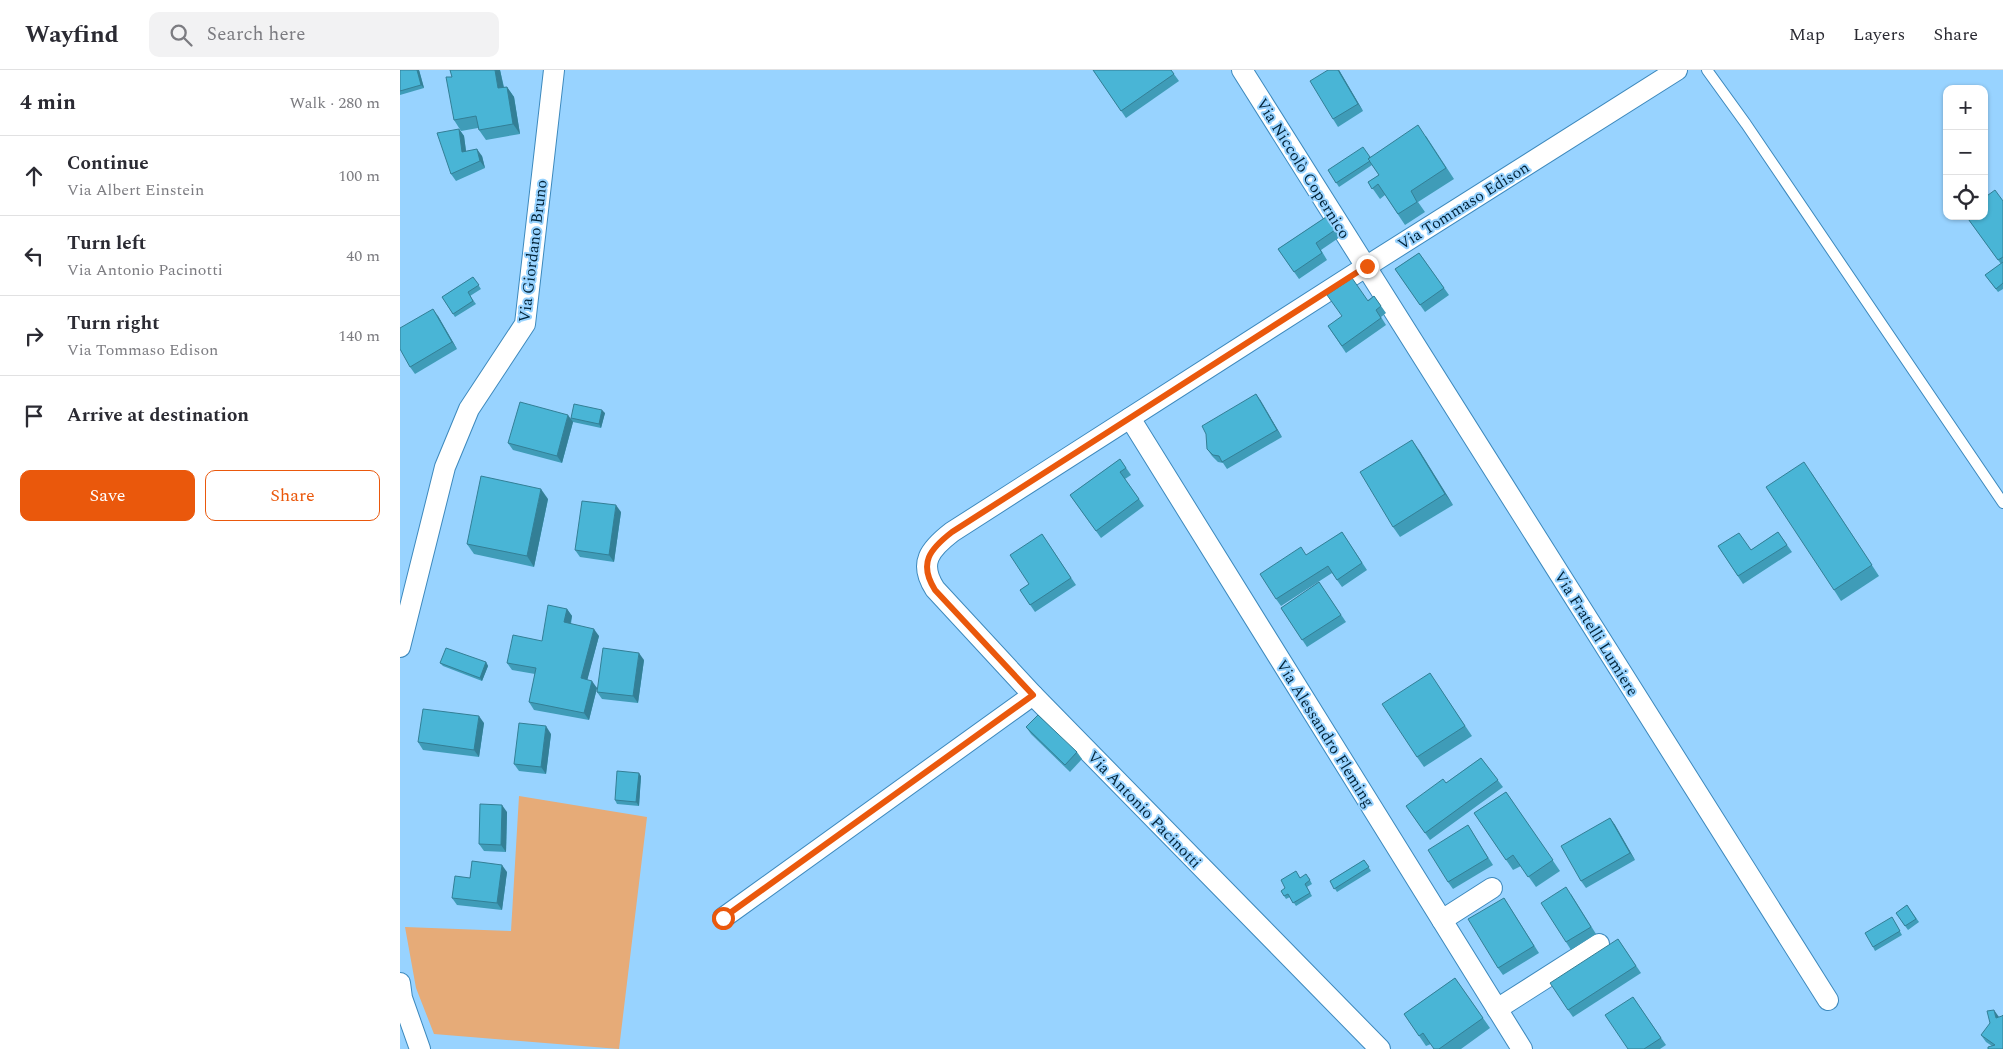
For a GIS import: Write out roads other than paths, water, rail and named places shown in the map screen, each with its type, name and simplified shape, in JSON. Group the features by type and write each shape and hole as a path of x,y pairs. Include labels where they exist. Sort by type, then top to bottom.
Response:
{"street":[{"name":"Via Giordano Bruno","path":"400,647 445,467 470,409 525,324 554,70"},
{"name":"Via Niccolò Copernico","path":"1242,70 1367,266"},
{"name":"Via Tommaso Edison","path":"927,559 937,544 952,532 1367,266 1678,70"},
{"name":"Via Fratelli Lumiere","path":"1367,266 1828,1000"},
{"name":"Via Alessandro Fleming","path":"1130,418 1522,1049"},
{"name":"Via Antonio Pacinotti","path":"927,559 928,578 935,590 1033,695 1380,1049"},
{"path":"723,918 1033,695"},
{"path":"1442,920 1492,888"},
{"path":"1497,1009 1599,944"},
{"path":"400,983 402,998 420,1049"}],"lane":[{"path":"1707,70 1752,132 2003,503"}]}
